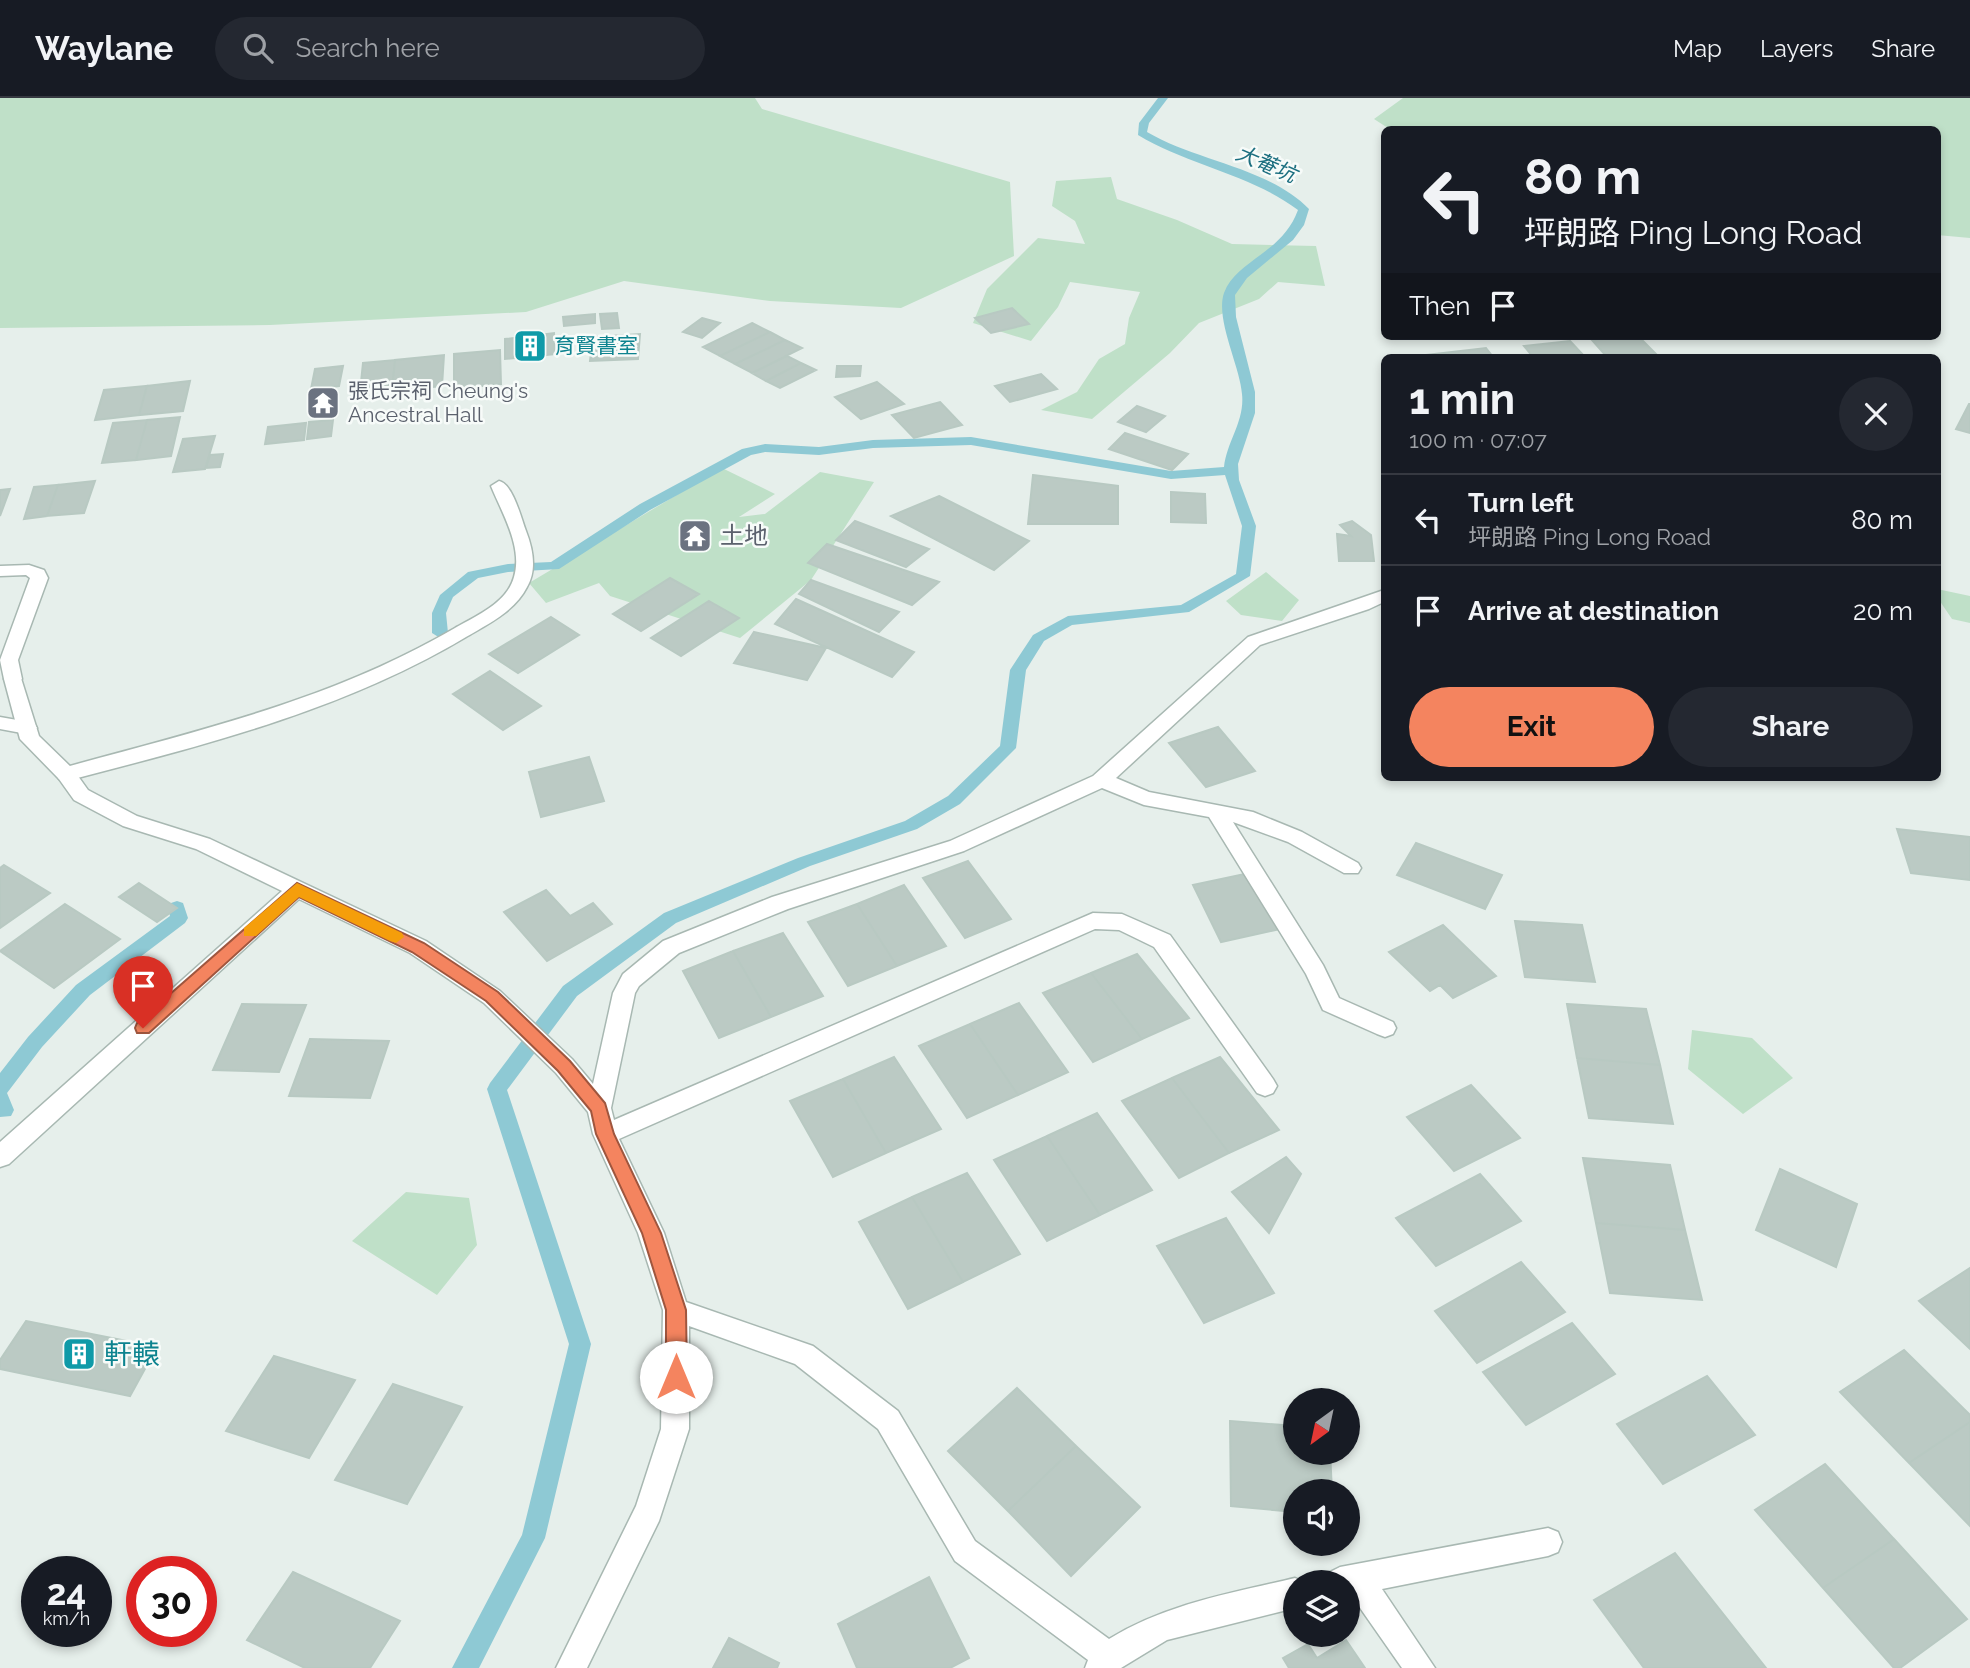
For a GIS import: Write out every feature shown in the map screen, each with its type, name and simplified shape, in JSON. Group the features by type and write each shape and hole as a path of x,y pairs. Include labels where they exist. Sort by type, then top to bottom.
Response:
{"street":[{"path":"66,774 287,713 384,676 430,653 507,603 524,576 523,548 499,486"},
{"path":"0,570 29,570 38,574 39,578 7,667 30,739 66,774 81,795 130,821 203,844 418,947 492,997 564,1066 602,1121 651,1233 676,1310 675,1429 649,1511 571,1668"},
{"path":"602,1121 624,993 638,973 671,947 780,904 957,846 1100,781 1254,640 1363,606 1381,597"},
{"path":"0,723 27,728"},
{"path":"1100,781 1117,785 1144,798 1247,817 1295,837 1352,868"},
{"path":"1215,810 1315,971 1331,1004 1385,1028"},
{"path":"0,1157 297,889"},
{"path":"602,1121 1093,921 1122,922 1162,941 1265,1086"},
{"path":"676,1310 804,1355 888,1420 965,1551 1104,1663 1160,1627 1283,1596"},
{"path":"1360,1578 1548,1542"},
{"path":"1360,1595 1420,1668"}],"green space":[{"path":"0,98 755,98 762,109 1010,182 1014,256 901,308 770,301 624,281 526,312 270,325 0,328"},
{"path":"1403,98 1970,98 1970,238 1941,235 1941,126 1385,126 1374,119"},
{"path":"1111,177 1117,199 1177,220 1232,244 1316,246 1325,286 1278,282 1259,299 1199,323 1170,353 1092,419 1041,410 1077,392 1099,359 1125,344 1129,318 1140,292 1070,282 1058,307 1031,341 973,323 987,289 1038,238 1085,244 1075,221 1052,206 1056,181"},
{"path":"722,468 775,494 739,517 765,514 820,472 874,482 811,580 740,638 610,596 599,583 546,603 529,583"},
{"path":"1266,572 1299,600 1282,621 1241,615 1226,601"},
{"path":"1941,590 1970,596 1970,623 1952,619 1941,603"},
{"path":"1692,1030 1752,1038 1793,1078 1743,1114 1688,1069"},
{"path":"406,1192 469,1198 477,1245 437,1295 352,1241"}],"building":[{"path":"1012,308 1029,324 991,333 975,318"},
{"path":"617,313 619,328 602,329 600,314"},
{"path":"595,314 595,323 564,326 563,317"},
{"path":"702,318 720,323 702,338 683,332"},
{"path":"752,323 770,332 720,356 703,347"},
{"path":"770,332 785,340 735,364 720,356"},
{"name":"育賢書室","path":"554,333 555,354 505,359 505,339"},
{"path":"640,334 638,359 590,361 593,337"},
{"path":"785,340 802,348 752,373 735,364"},
{"path":"1592,340 1642,340 1656,354 1604,354"},
{"path":"1570,341 1582,354 1531,354 1524,346"},
{"path":"1486,348 1491,354 1435,354"},
{"path":"500,350 501,384 454,389 454,354"},
{"path":"444,355 442,386 392,391 395,360"},
{"path":"787,356 801,363 766,381 752,373"},
{"path":"395,360 392,388 360,392 363,363"},
{"path":"801,363 816,370 780,388 766,381"},
{"path":"343,366 339,386 311,389 315,369"},
{"path":"837,366 861,366 860,376 836,377"},
{"path":"1041,374 1057,389 1010,402 995,386"},
{"path":"190,381 183,411 139,415 147,386"},
{"path":"877,382 904,404 861,419 835,397"},
{"path":"147,386 139,415 95,420 104,390"},
{"name":"張氏宗祠 Cheung's Ancestral Hall","path":"336,392 334,412 310,415 312,395"},
{"path":"940,402 962,425 914,438 892,415"},
{"path":"1970,404 1970,433 1956,429"},
{"path":"1137,406 1165,416 1146,432 1118,422"},
{"path":"180,417 171,456 136,460 147,420"},
{"path":"147,420 136,460 102,463 113,423"},
{"path":"333,420 331,436 307,439 309,422"},
{"path":"306,423 304,440 265,444 268,427"},
{"path":"1125,433 1188,454 1172,470 1109,449"},
{"path":"215,436 205,469 173,472 183,439"},
{"path":"223,454 220,467 206,468 210,455"},
{"path":"1033,475 1118,486 1118,524 1028,524"},
{"path":"95,481 84,513 47,516 58,485"},
{"path":"58,485 47,516 24,519 34,487"},
{"path":"10,489 0,516 0,490"},
{"path":"1171,492 1205,494 1206,523 1171,522"},
{"path":"939,496 1029,541 994,570 891,516"},
{"path":"855,521 929,549 906,567 836,540"},
{"path":"1352,521 1371,535 1374,561 1339,561 1337,534 1351,536 1340,525"},
{"path":"827,544 939,582 912,605 808,563"},
{"path":"670,578 699,594 641,631 613,614"},
{"path":"811,580 899,612 879,632 799,594"},
{"path":"796,599 914,652 892,677 775,624"},
{"path":"709,601 739,618 681,656 651,638"},
{"path":"551,617 579,635 518,673 489,654"},
{"path":"754,632 826,648 807,680 734,663"},
{"path":"490,671 541,706 503,730 453,694"},
{"path":"1218,727 1255,771 1206,787 1169,743"},
{"path":"589,757 604,801 541,817 529,772"},
{"path":"1897,829 1970,837 1970,880 1911,873"},
{"path":"1416,843 1502,875 1485,909 1397,875"},
{"path":"968,861 1011,919 965,938 923,878"},
{"path":"4,865 50,893 0,928 0,868"},
{"path":"1250,873 1280,929 1221,942 1193,885"},
{"path":"139,883 177,908 157,922 119,897"},
{"path":"904,885 946,946 897,966 857,904"},
{"path":"546,890 570,916 593,903 612,924 547,961 504,912"},
{"path":"65,904 120,939 54,988 0,951"},
{"path":"857,904 897,966 848,986 808,922"},
{"path":"1515,921 1582,925 1595,982 1525,977"},
{"path":"1443,925 1496,976 1453,998 1440,985 1430,991 1389,952"},
{"path":"783,933 823,996 771,1017 733,951"},
{"path":"733,951 771,1017 719,1038 683,971"},
{"path":"1137,954 1189,1018 1142,1039 1091,973"},
{"path":"1091,973 1142,1039 1093,1062 1043,993"},
{"path":"1019,1003 1068,1072 1018,1095 970,1024"},
{"path":"242,1004 306,1005 279,1072 213,1070"},
{"path":"1567,1004 1646,1009 1660,1065 1577,1058"},
{"path":"970,1024 1018,1095 967,1118 919,1046"},
{"path":"310,1039 389,1041 370,1098 289,1096"},
{"path":"894,1057 941,1129 886,1153 843,1079"},
{"path":"1220,1057 1279,1130 1229,1153 1172,1078"},
{"path":"1577,1058 1660,1065 1673,1124 1589,1118"},
{"path":"1172,1078 1229,1153 1179,1178 1122,1101"},
{"path":"843,1079 886,1153 833,1177 790,1101"},
{"path":"1471,1085 1520,1138 1454,1171 1407,1117"},
{"path":"1097,1113 1152,1190 1100,1215 1047,1136"},
{"path":"1047,1136 1100,1215 1047,1241 994,1160"},
{"path":"1286,1157 1301,1174 1269,1233 1232,1192"},
{"path":"1583,1158 1670,1165 1685,1230 1596,1223"},
{"path":"1780,1169 1857,1204 1836,1267 1756,1230"},
{"path":"967,1173 1020,1254 963,1282 912,1197"},
{"path":"1480,1174 1521,1221 1436,1266 1396,1218"},
{"path":"912,1197 963,1282 908,1309 859,1222"},
{"path":"1226,1218 1274,1293 1204,1323 1157,1246"},
{"path":"1596,1223 1685,1230 1702,1300 1610,1293"},
{"path":"1521,1262 1565,1312 1477,1363 1435,1311"},
{"path":"1970,1268 1970,1349 1919,1301"},
{"name":"軒轅","path":"26,1321 157,1347 130,1396 0,1369 0,1360"},
{"path":"1572,1323 1615,1374 1526,1425 1483,1372"},
{"path":"1904,1350 1970,1415 1970,1422 1909,1463 1840,1392"},
{"path":"274,1356 355,1380 309,1458 226,1431"},
{"path":"1707,1376 1755,1435 1663,1484 1617,1424"},
{"path":"393,1384 462,1407 407,1504 335,1480"},
{"path":"1017,1388 1076,1446 1008,1511 948,1451"},
{"path":"1230,1421 1283,1425 1283,1465 1331,1465 1331,1479 1283,1479 1283,1511 1231,1506"},
{"path":"1970,1422 1970,1526 1909,1463"},
{"path":"1076,1446 1140,1507 1071,1576 1008,1511"},
{"path":"1825,1464 1894,1539 1823,1588 1755,1510"},
{"path":"1894,1539 1967,1619 1900,1668 1894,1668 1823,1588"},
{"path":"1675,1553 1766,1668 1644,1668 1594,1600"},
{"path":"293,1572 400,1621 370,1668 305,1668 247,1640"},
{"path":"929,1577 969,1658 950,1668 857,1668 838,1624"},
{"path":"729,1638 779,1663 777,1668 713,1668"},
{"path":"1303,1647 1310,1647 1317,1658 1335,1647 1351,1647 1365,1668 1289,1668 1283,1658"}],"waterway":[{"name":"大菴坑","path":"1163,98 1144,123 1142,133 1182,154 1267,185 1304,209 1289,238 1243,275 1234,284 1229,295 1230,317 1246,378 1249,405 1246,422 1235,447 1231,470"},
{"path":"440,633 439,613 447,595 473,575 508,568 554,566 645,507 747,452 765,448 819,451 873,444 971,441 1171,475 1231,470"},
{"path":"465,1668 533,1538 580,1344 497,1089 570,991 670,918 804,862 911,825 954,800 1008,748 1018,670 1038,638 1068,621 1184,609 1243,576 1250,534 1231,470"},
{"path":"0,1088 35,1042 83,990 179,918 177,908"},
{"path":"0,1099 4,1110"}],"slow traffic":[{"path":"250,932 297,889 396,937"}],"place":[{"name":"育賢書室","path":"530,346"},
{"name":"張氏宗祠 Cheung's Ancestral Hall","path":"323,403"},
{"name":"土地","path":"695,536"},
{"name":"軒轅","path":"79,1354"}],"route":[{"path":"143,1028 297,889 418,947 492,997 564,1066 599,1108 605,1134 651,1233 676,1310 676,1377"}]}
